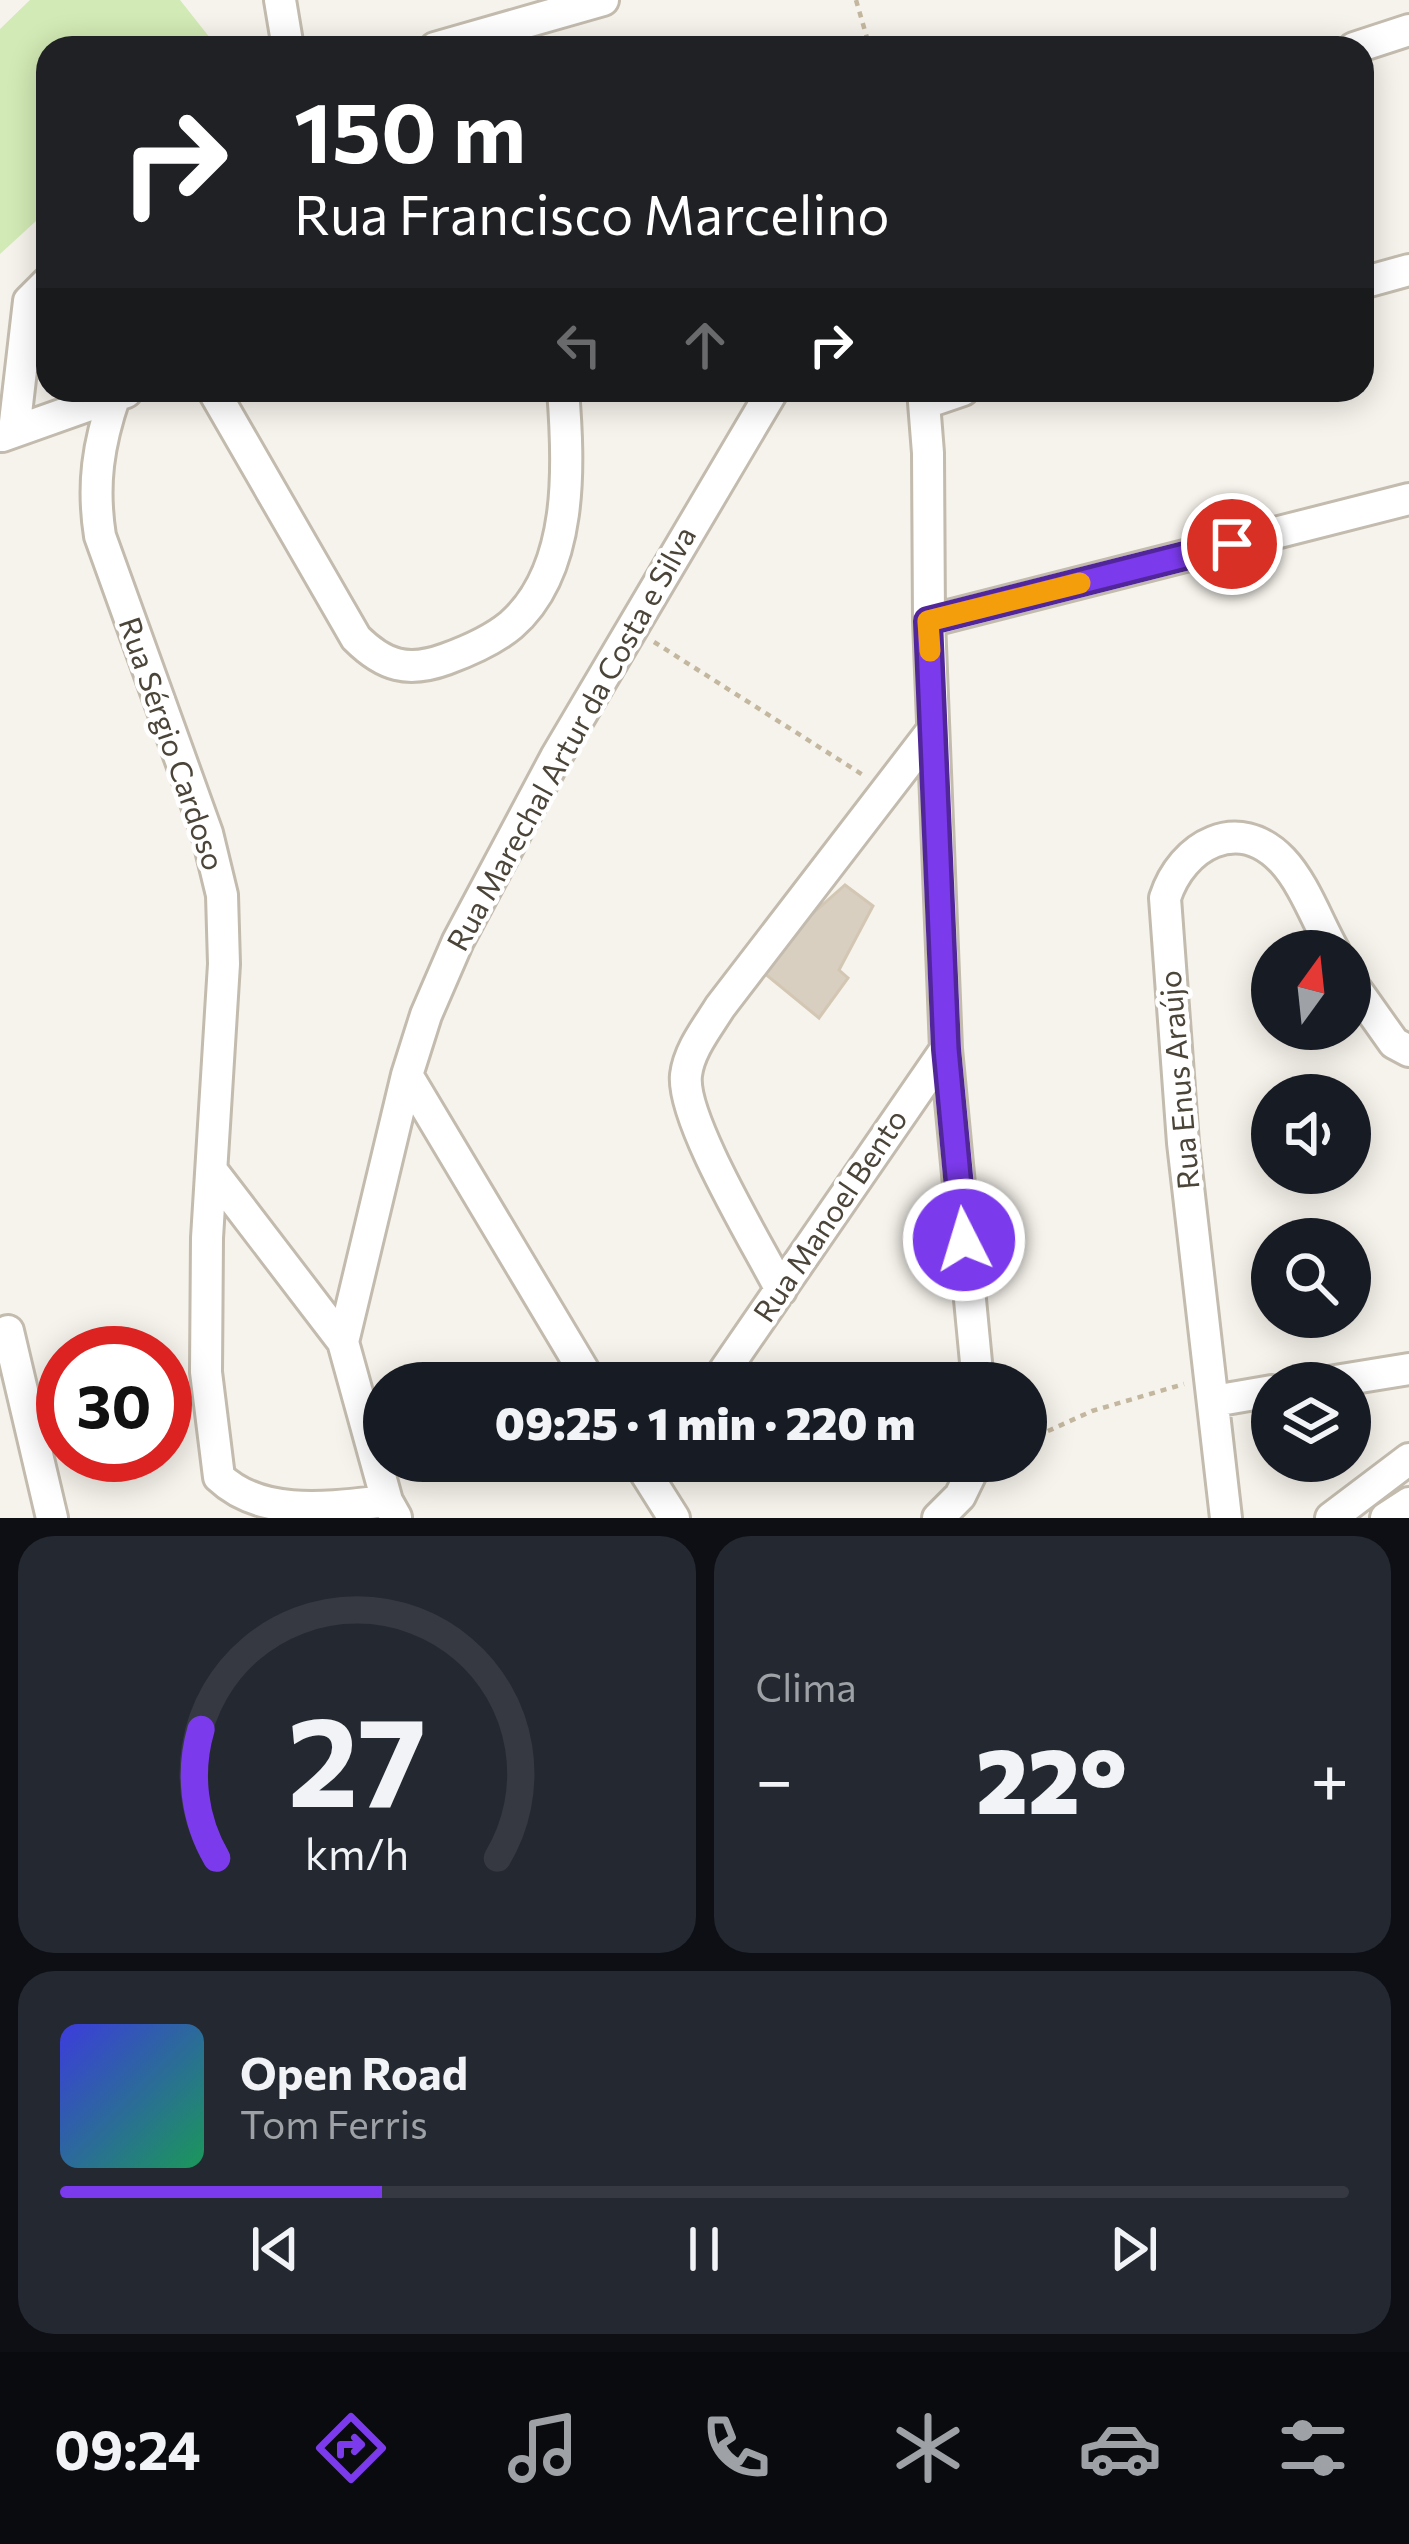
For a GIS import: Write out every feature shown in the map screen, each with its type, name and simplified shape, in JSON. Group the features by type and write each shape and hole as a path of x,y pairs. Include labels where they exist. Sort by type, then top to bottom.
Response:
{"street":[{"path":"280,0 286,36"},
{"path":"477,36 603,0"},
{"path":"1374,41 1409,30"},
{"path":"1374,280 1409,270"},
{"path":"36,294 29,301 7,434 95,402"},
{"name":"Rua Sérgio Cardoso","path":"119,402 97,461 94,496 100,536 207,833 222,896 224,964 207,1238 206,1372 219,1477 251,1502 272,1508 392,1509"},
{"path":"220,402 356,638 379,661 407,668 468,651 512,624 534,594 553,557 563,514 569,466 564,402"},
{"name":"Rua Marechal Artur da Costa e Silva","path":"392,1509 344,1342 406,1075 426,1015 458,941 629,626 766,402"},
{"path":"924,402 946,1049 976,1362"},
{"path":"928,621 1408,503"},
{"path":"781,1290 694,1118 686,1073 696,1045 720,1007 932,731"},
{"name":"Rua Enus Araújo","path":"1226,1518 1183,1143 1165,898 1183,861 1204,844 1243,839 1268,848 1286,863 1323,930"},
{"path":"1371,1011 1394,1043 1409,1051"},
{"name":"Rua Manoel Bento","path":"731,1362 946,1049"},
{"path":"406,1075 579,1362"},
{"path":"213,1172 344,1342"},
{"path":"8,1331 52,1518"},
{"path":"1371,1375 1409,1369"},
{"path":"1213,1388 1251,1390"},
{"path":"1331,1518 1409,1459"},
{"path":"657,1482 674,1518"},
{"path":"938,1518 967,1482"},
{"path":"1386,1518 1409,1503"}],"path":[{"path":"856,0 866,36"},
{"path":"629,626 886,790"},
{"path":"1047,1431 1091,1411 1213,1388"}],"green space":[{"path":"30,0 180,0 208,36 36,36 36,221 0,254 0,29"}],"building":[{"path":"845,885 873,906 839,970 848,978 819,1018 764,973 793,931"}],"slow traffic":[{"path":"930,651 928,621 1080,583"}],"route":[{"path":"964,1240 946,1049 928,621 1232,544"}]}
